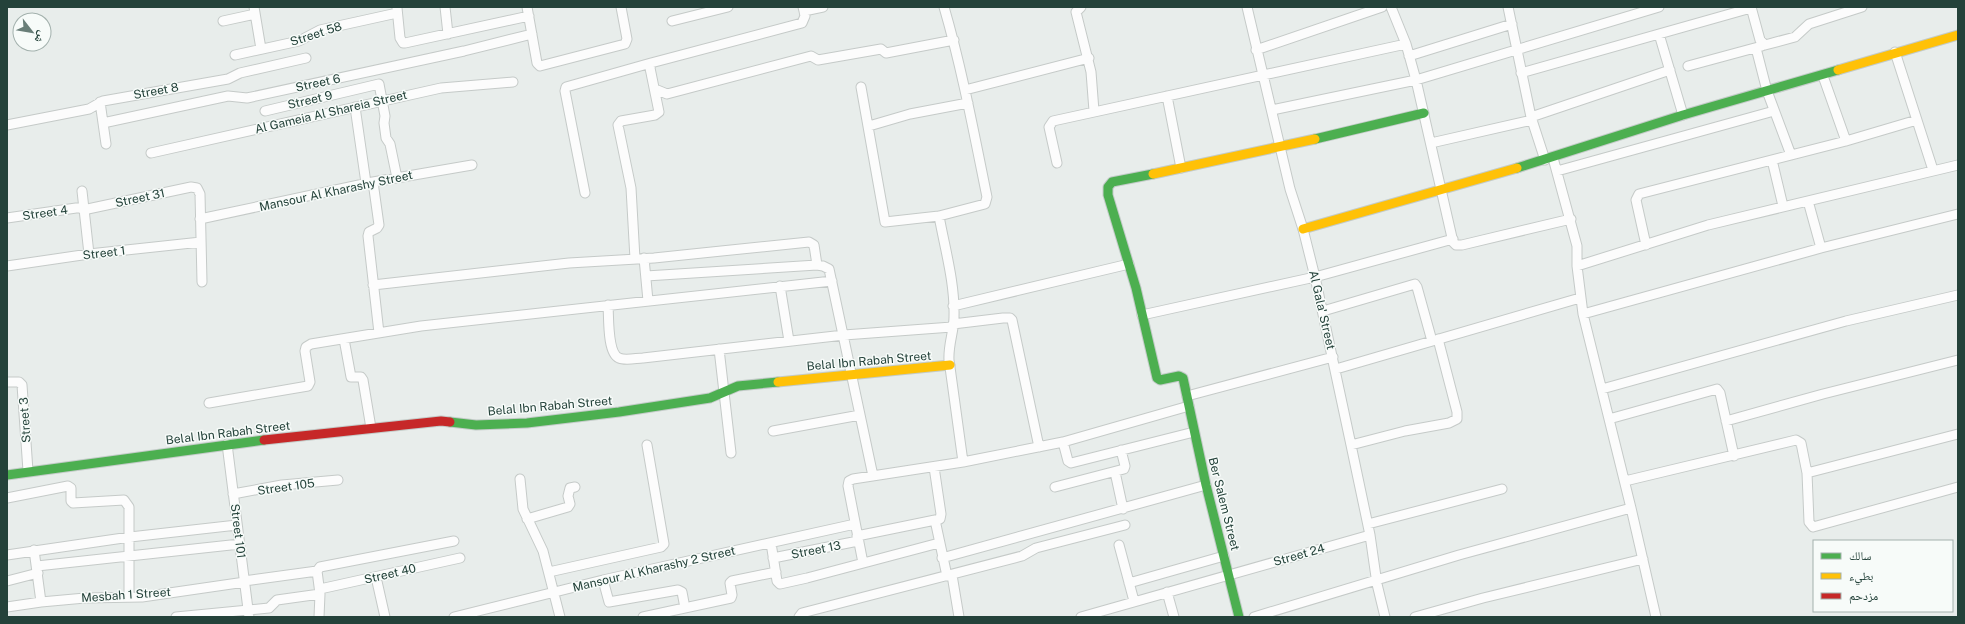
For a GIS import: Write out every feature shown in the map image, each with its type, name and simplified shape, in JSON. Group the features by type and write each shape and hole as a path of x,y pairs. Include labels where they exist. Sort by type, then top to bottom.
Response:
{"street":[{"path":"445,7 448,34"},
{"path":"397,10 400,38 403,43 448,34 528,11 539,65 625,44 627,39 621,7"},
{"path":"672,21 728,7"},
{"path":"585,193 565,91 566,87 802,23 805,16 803,9 823,7"},
{"path":"861,87 885,222 939,216 985,204 988,201 968,102 954,40 944,7"},
{"path":"1081,7 1076,12 1089,58 1094,112"},
{"name":"Al Gala' Street","path":"1247,7 1290,189 1304,229 1323,311 1352,445 1385,617"},
{"path":"1256,50 1382,7"},
{"path":"1392,7 1410,56 1453,239 1456,245 1462,245 1570,219"},
{"path":"1508,7 1531,118 1549,159 1558,171 1577,246 1577,266 1583,314 1632,508 1656,617"},
{"path":"1272,110 1416,80 1659,7"},
{"path":"1688,66 1795,37 1809,24 1862,7"},
{"path":"1521,73 1751,8 1760,40 1765,45"},
{"name":"Street 58","path":"235,55 299,41 327,29 397,10"},
{"path":"223,21 254,11 261,49"},
{"path":"1410,56 1512,24"},
{"name":"Street 6","path":"103,123 228,96 244,99 532,34"},
{"path":"1659,34 1683,116"},
{"path":"1304,229 1549,159 1683,116 1823,76 1894,52 1958,35"},
{"path":"655,90 667,94 811,56 818,60 880,49 886,53 954,40"},
{"path":"1057,163 1049,124 1053,121 1406,44"},
{"path":"1756,48 1767,91 1791,155"},
{"path":"1894,52 1933,170"},
{"name":"Street 8","path":"7,125 89,109 100,102 228,79 240,73 306,58"},
{"path":"965,90 1089,58"},
{"path":"648,301 646,276 639,258 631,188 618,125 621,121 658,113 659,107 650,63"},
{"path":"1431,143 1531,118 1670,70"},
{"path":"1823,76 1846,141"},
{"path":"330,80 333,95"},
{"name":"Al Gameia Al Shareia Street","path":"151,153 355,106 441,88 513,82"},
{"name":"Street 9","path":"265,111 379,84 382,100"},
{"path":"1167,96 1180,168"},
{"path":"382,100 386,138 390,144 397,178"},
{"path":"100,102 106,144"},
{"path":"869,126 910,114 968,102"},
{"path":"355,106 379,222 378,227 370,232 368,236 379,333"},
{"path":"1558,171 1774,111"},
{"path":"1424,113 1280,148 1112,182 1109,184 1108,195 1129,264 1142,315 1315,277 1453,239"},
{"path":"1646,245 1636,200 1637,195 1846,141 1917,120"},
{"path":"1772,160 1782,206"},
{"name":"Mansour Al Kharashy Street","path":"200,219 370,182 472,165"},
{"path":"1577,266 1708,225 1782,206 1958,165"},
{"name":"Street 31","path":"83,208 191,187 197,188 200,194 200,219"},
{"path":"82,192 89,254"},
{"path":"1808,201 1821,248"},
{"name":"Street 4","path":"7,218 83,208"},
{"path":"1583,314 1821,248 1958,214"},
{"path":"939,216 949,268 954,306 953,326 948,349 963,462"},
{"path":"200,219 202,282"},
{"name":"Street 1","path":"7,266 89,254 201,242"},
{"path":"374,285 548,265 757,248 809,242 814,244 817,265"},
{"path":"954,306 1129,264"},
{"path":"646,276 817,265 829,269 873,476"},
{"path":"210,403 308,386 310,382 305,355 306,347 311,344 421,326 832,281"},
{"path":"1323,311 1415,284 1435,340 1457,412 1457,419 1450,422 1405,431 1352,445"},
{"path":"780,286 789,341"},
{"path":"1602,389 1846,320 1958,295"},
{"path":"1336,369 1580,298"},
{"path":"608,305 610,345 614,355 620,359 844,335 953,326 1010,318 1012,320 1039,447"},
{"name":"Ber Salem Street","path":"1142,315 1157,378 1160,380 1181,376 1183,378 1206,485 1239,617"},
{"path":"344,339 351,377 361,377 363,380 371,428"},
{"path":"719,349 731,453"},
{"path":"1187,396 1333,357"},
{"path":"1726,421 1823,394 1958,360"},
{"name":"Belal Ibn Rabah Street","path":"7,475 227,444 441,420 476,425 527,423 634,410 710,398 738,386 839,375 852,376 950,365"},
{"name":"Street 3","path":"7,382 19,382 22,385 28,471"},
{"path":"1609,419 1714,389 1720,393 1734,456"},
{"path":"863,563 848,483 851,479 963,462 1063,442 1189,406"},
{"path":"773,431 860,415"},
{"path":"1063,442 1068,461 1071,463 1194,432"},
{"path":"1807,474 1958,434"},
{"path":"1625,481 1798,440 1801,443 1807,474 1809,522 1813,526 1958,487"},
{"name":"Street 101","path":"227,444 248,614"},
{"path":"549,572 660,547 664,544 646,445"},
{"path":"1055,487 1115,472 1125,468 1121,450"},
{"path":"934,467 941,514 940,518 934,520 942,558 949,576 959,617"},
{"path":"1115,472 1123,509"},
{"path":"520,479 522,502 527,519 543,551 560,617"},
{"name":"Street 105","path":"233,494 282,485 338,480"},
{"path":"942,558 1206,485"},
{"path":"7,498 68,486 71,488 73,503 124,500 129,507 129,597"},
{"path":"527,519 568,507 570,504 568,491 570,488 575,487"},
{"path":"1368,524 1502,489"},
{"path":"1254,617 1534,534 1632,508"},
{"name":"Street 13","path":"773,558 934,520"},
{"name":"Mansour Al Kharashy 2 Street","path":"454,617 486,613 603,580 855,524"},
{"path":"7,555 130,537 237,525"},
{"path":"800,617 802,613 1024,556 1036,548 1125,525"},
{"name":"Street 24","path":"1081,617 1228,574 1370,535"},
{"name":"Mesbah 1 Street","path":"7,607 85,598 129,597 244,582 317,571 320,567 454,541"},
{"path":"771,543 778,582 782,584 939,543"},
{"path":"7,581 37,570 130,556 240,544"},
{"path":"1119,545 1134,601"},
{"path":"34,550 40,602"},
{"path":"1129,583 1224,556"},
{"name":"Street 40","path":"176,617 248,614 270,608 277,600 320,592 376,577 460,558"},
{"path":"1415,617 1483,598 1643,559"},
{"path":"317,571 320,592 320,617"},
{"path":"644,617 682,611 730,598 732,595 730,583 732,581 776,572"},
{"path":"376,577 385,617"},
{"path":"603,580 609,602 678,590 683,595 682,611"},
{"path":"1167,592 1174,617"}],"traffic: fast":[{"path":"1517,168 1683,115 1838,70"},
{"path":"1315,139 1424,113"},
{"path":"1153,174 1112,182 1108,187 1108,195 1136,288 1157,378 1160,380 1179,376 1183,378 1206,485 1239,617"},
{"path":"450,422 476,425 527,423 619,412 710,398 738,386 778,382"},
{"path":"7,475 264,440"}],"traffic: slow":[{"path":"1838,70 1958,35"},
{"path":"1153,174 1315,139"},
{"path":"1303,229 1517,168"},
{"path":"778,382 950,365"}],"traffic: jam":[{"path":"264,440 441,421 450,422"}]}
